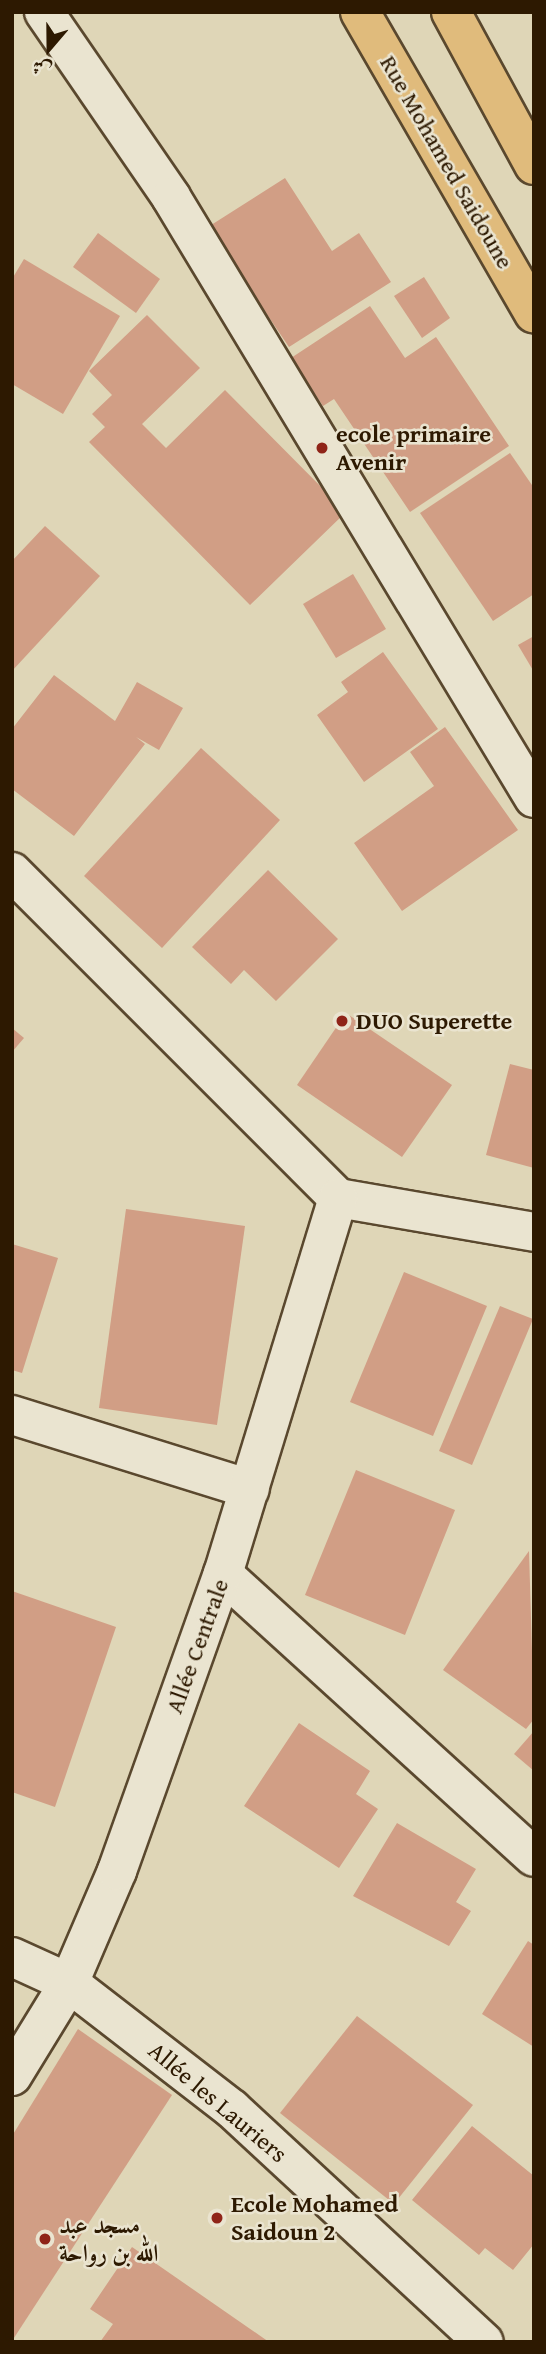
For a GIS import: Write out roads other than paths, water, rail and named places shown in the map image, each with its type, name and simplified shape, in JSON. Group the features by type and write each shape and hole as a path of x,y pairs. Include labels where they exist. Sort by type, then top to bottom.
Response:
{"main road":[{"name":"Rue Mohamed Saidoune","path":"360,12 534,313"},
{"path":"451,12 534,165"}],"street":[{"path":"44,12 170,197 534,798"},
{"path":"12,872 338,1198 534,1231"},
{"name":"Allée Centrale","path":"12,2076 69,1983 117,1871 223,1574 338,1198"},
{"path":"12,1415 250,1489"},
{"path":"223,1574 534,1857"},
{"name":"Allée les Lauriers","path":"12,1957 69,1983 232,2109 484,2342"}],"place":[{"name":"ecole primaire Avenir","path":"322,448"},
{"name":"DUO Superette","path":"342,1021"},
{"name":"Ecole Mohamed Saidoun 2","path":"217,2218"},
{"name":"مسجد عبد الله بن رواحة","path":"45,2239"}]}
